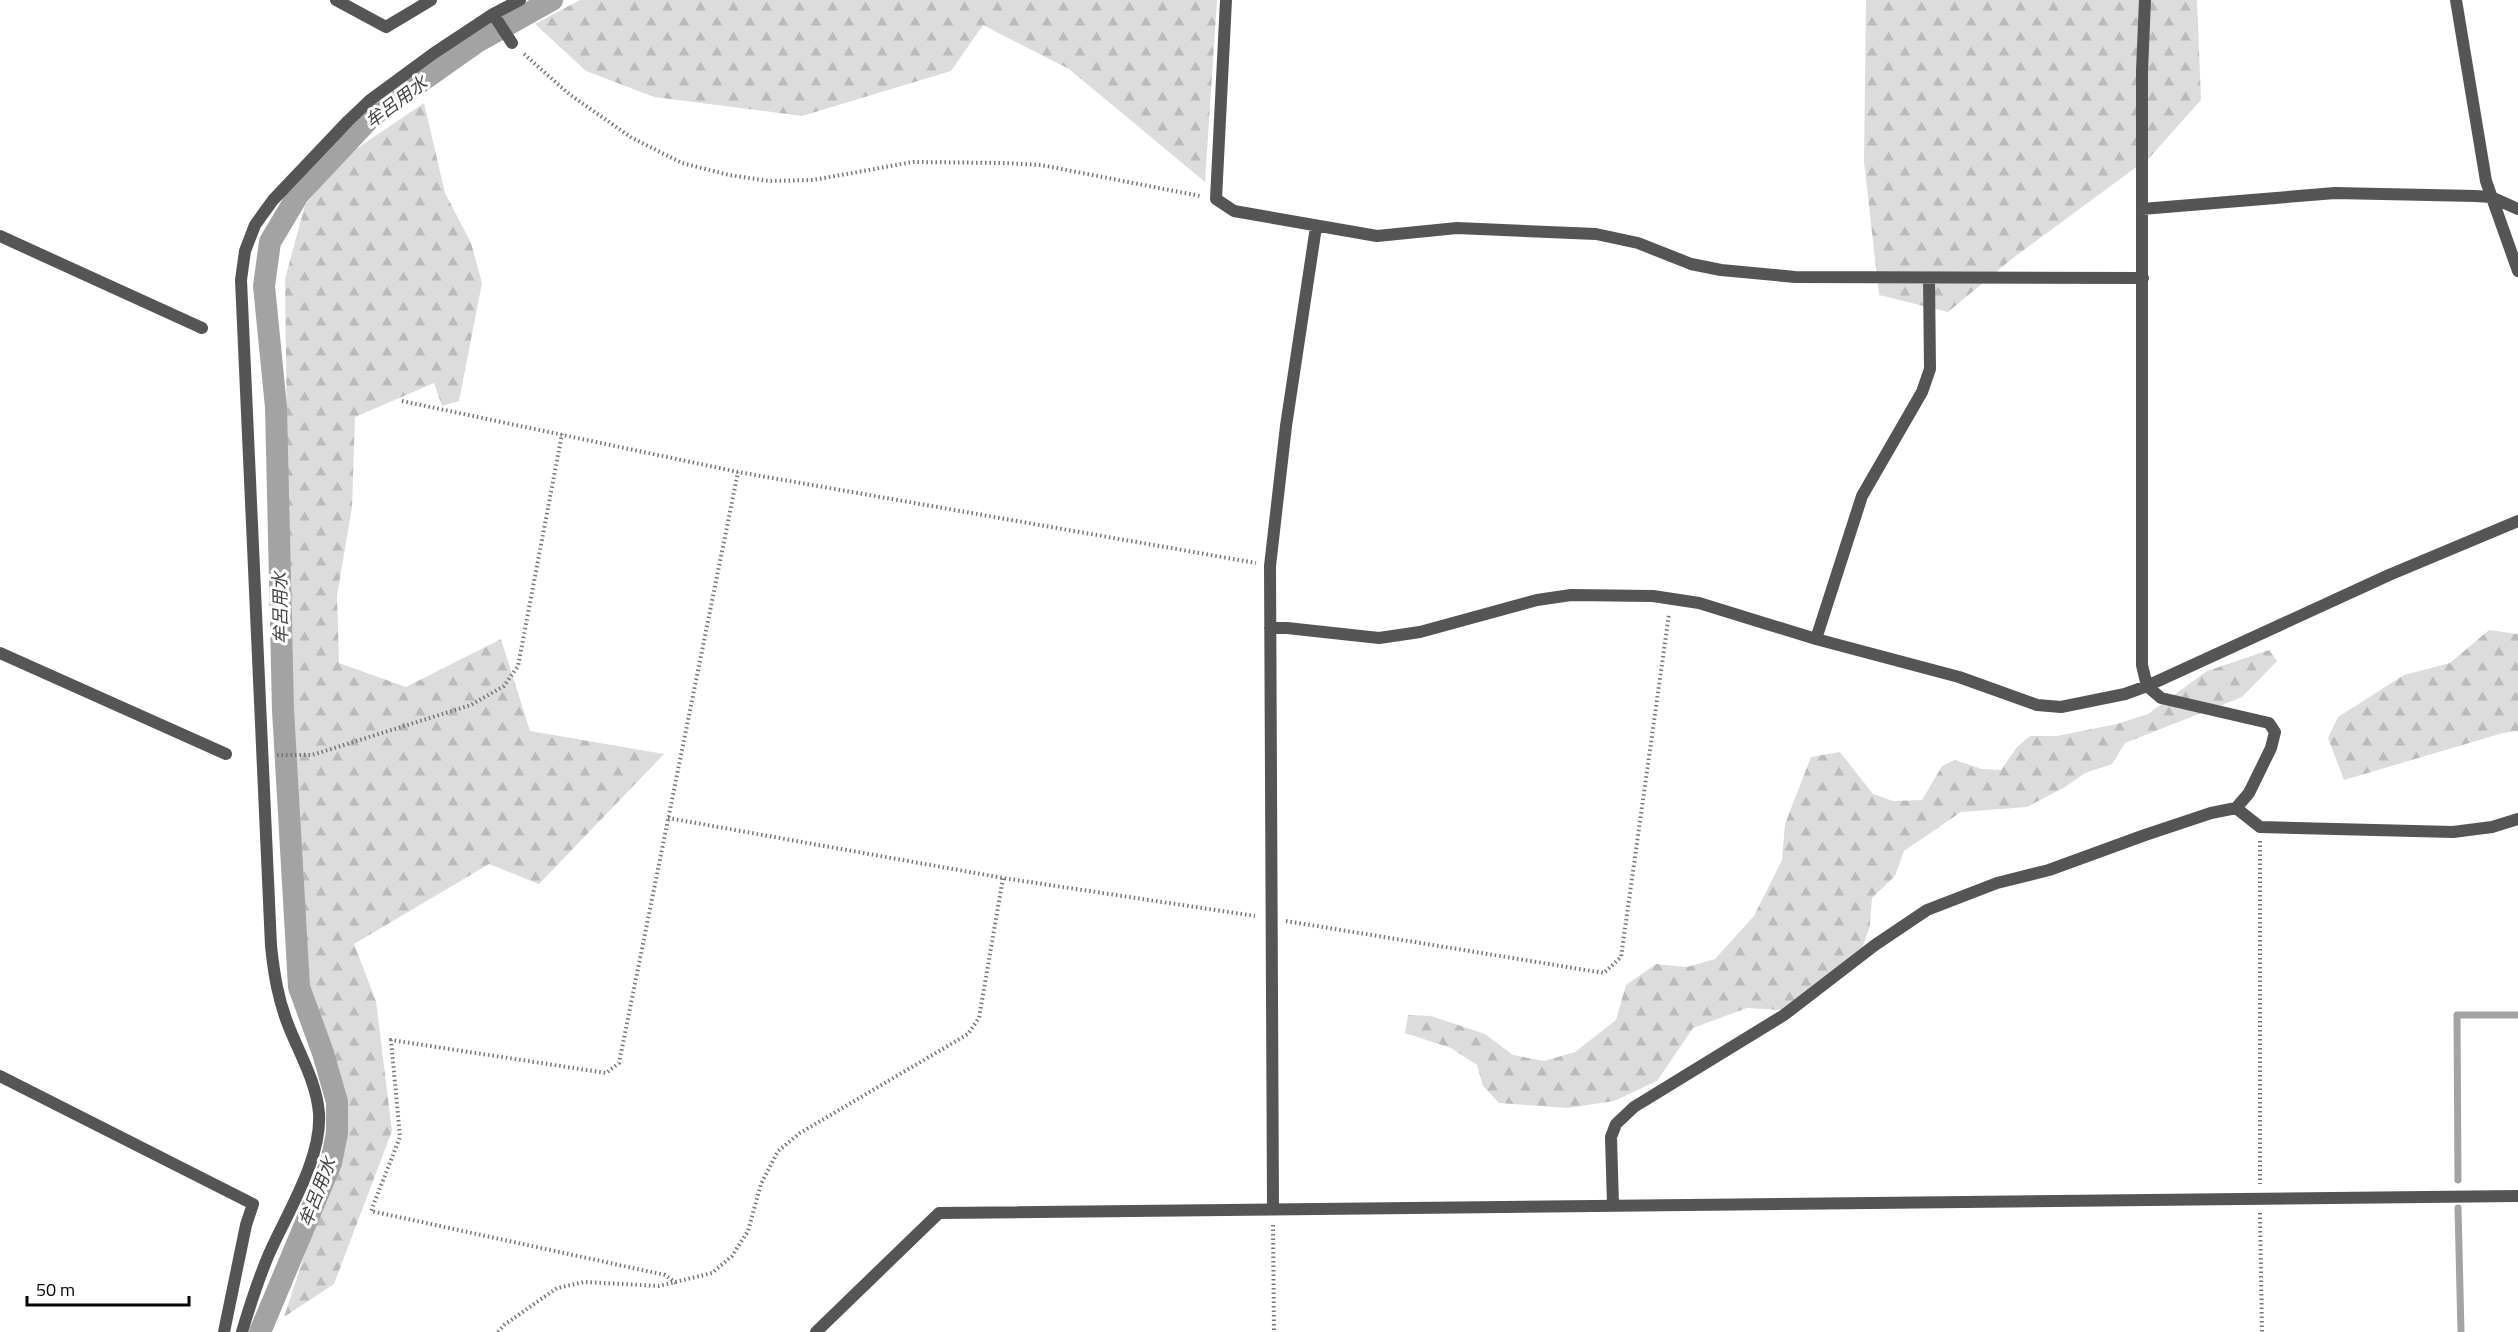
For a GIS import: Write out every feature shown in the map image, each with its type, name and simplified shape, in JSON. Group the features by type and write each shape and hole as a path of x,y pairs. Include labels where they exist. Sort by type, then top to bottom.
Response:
{"street":[{"path":"336,0 386,27 431,0"},
{"path":"242,1332 255,1287 309,1168 317,1139 319,1114 314,1083 288,1025 276,986 271,946 241,280 245,251 255,225 273,200 370,100 434,53 520,0"},
{"path":"1226,0 1216,199 1234,211 1377,236 1457,228 1596,234 1638,243 1691,264 1722,270 1796,277 2143,278"},
{"path":"1613,1205 1611,1137 1616,1125 1634,1107 1784,1015 1875,945 1928,910 1997,883 2049,870 2211,813 2236,808 2249,793 2271,748 2276,732 2269,723 2161,698 2147,686 2142,665 2142,70 2145,0"},
{"path":"2456,0 2486,181 2518,271"},
{"path":"495,17 512,43"},
{"path":"2142,209 2335,193 2491,197 2518,209"},
{"path":"1273,1208 1270,566 1286,426 1316,227"},
{"path":"0,236 202,328"},
{"path":"1816,639 1862,496 1922,392 1929,369 1929,279"},
{"path":"1270,628 1379,638 1420,632 1537,600 1571,595 1653,596 1699,603 1816,639 1959,677 2037,705 2061,707 2125,694 2147,686 2389,575 2518,521"},
{"path":"0,653 226,754"},
{"path":"2236,808 2260,827 2453,832 2492,827 2518,819"},
{"path":"0,1076 253,1204 246,1225 224,1332"},
{"path":"816,1332 939,1213 2518,1196"}],"path":[{"path":"512,43 569,94 632,138 682,164 729,175 769,181 813,180 913,162 1004,163 1041,165 1216,199"},
{"path":"402,400 738,472 1270,566"},
{"path":"292,755 312,755 460,708 504,686 518,666 562,434"},
{"path":"676,1283 665,1275 371,1210 400,1137 391,1040 606,1073 619,1064 738,472"},
{"path":"2260,827 2262,1332"},
{"path":"498,1332 504,1325 557,1288 584,1282 659,1286 676,1283 712,1273 732,1257 748,1231 761,1184 778,1151 800,1133 968,1034 979,1018 1003,878"},
{"path":"1273,1208 1274,1332"}],"green space":[{"path":"580,0 1217,0 1205,182 1069,69 983,25 951,71 802,116 654,97 586,71 535,24"},
{"path":"1866,0 2197,0 2201,100 2150,157 2013,258 1948,312 1879,295 1864,161"},
{"path":"424,103 445,193 471,243 482,283 459,401 442,406 434,383 355,417 352,507 337,596 339,663 406,687 501,639 530,731 664,754 539,884 489,864 354,944 376,1001 392,1131 334,1284 284,1317 326,1190 345,1143 345,1099 309,984 291,746 285,279 305,205 346,156"},
{"path":"2489,630 2518,634 2518,731 2503,733 2344,780 2328,738 2338,717 2404,675 2450,663"},
{"path":"2269,650 2277,661 2242,697 2125,743 2112,764 2085,773 2065,787 2027,807 1961,812 1904,851 1895,876 1872,898 1870,925 1862,949 1781,1010 1747,1008 1693,1028 1657,1081 1614,1101 1567,1108 1499,1103 1483,1086 1477,1065 1451,1048 1405,1033 1408,1015 1431,1016 1485,1034 1513,1055 1544,1061 1575,1052 1616,1020 1626,985 1656,964 1687,967 1715,959 1754,916 1782,860 1785,824 1811,757 1840,752 1873,794 1893,801 1922,800 1942,766 1955,760 1982,769 2001,770 2017,747 2030,736 2057,736 2117,724 2148,714 2207,671"}],"waterway":[{"name":"牟呂用水","path":"260,1332 331,1163 337,1133 337,1102 323,1053 299,987 283,710 276,407 264,286 270,242 298,195 372,116 477,42 552,0"},
{"path":"2458,1180 2457,1015 2518,1015"},
{"path":"2458,1208 2461,1332"}]}
